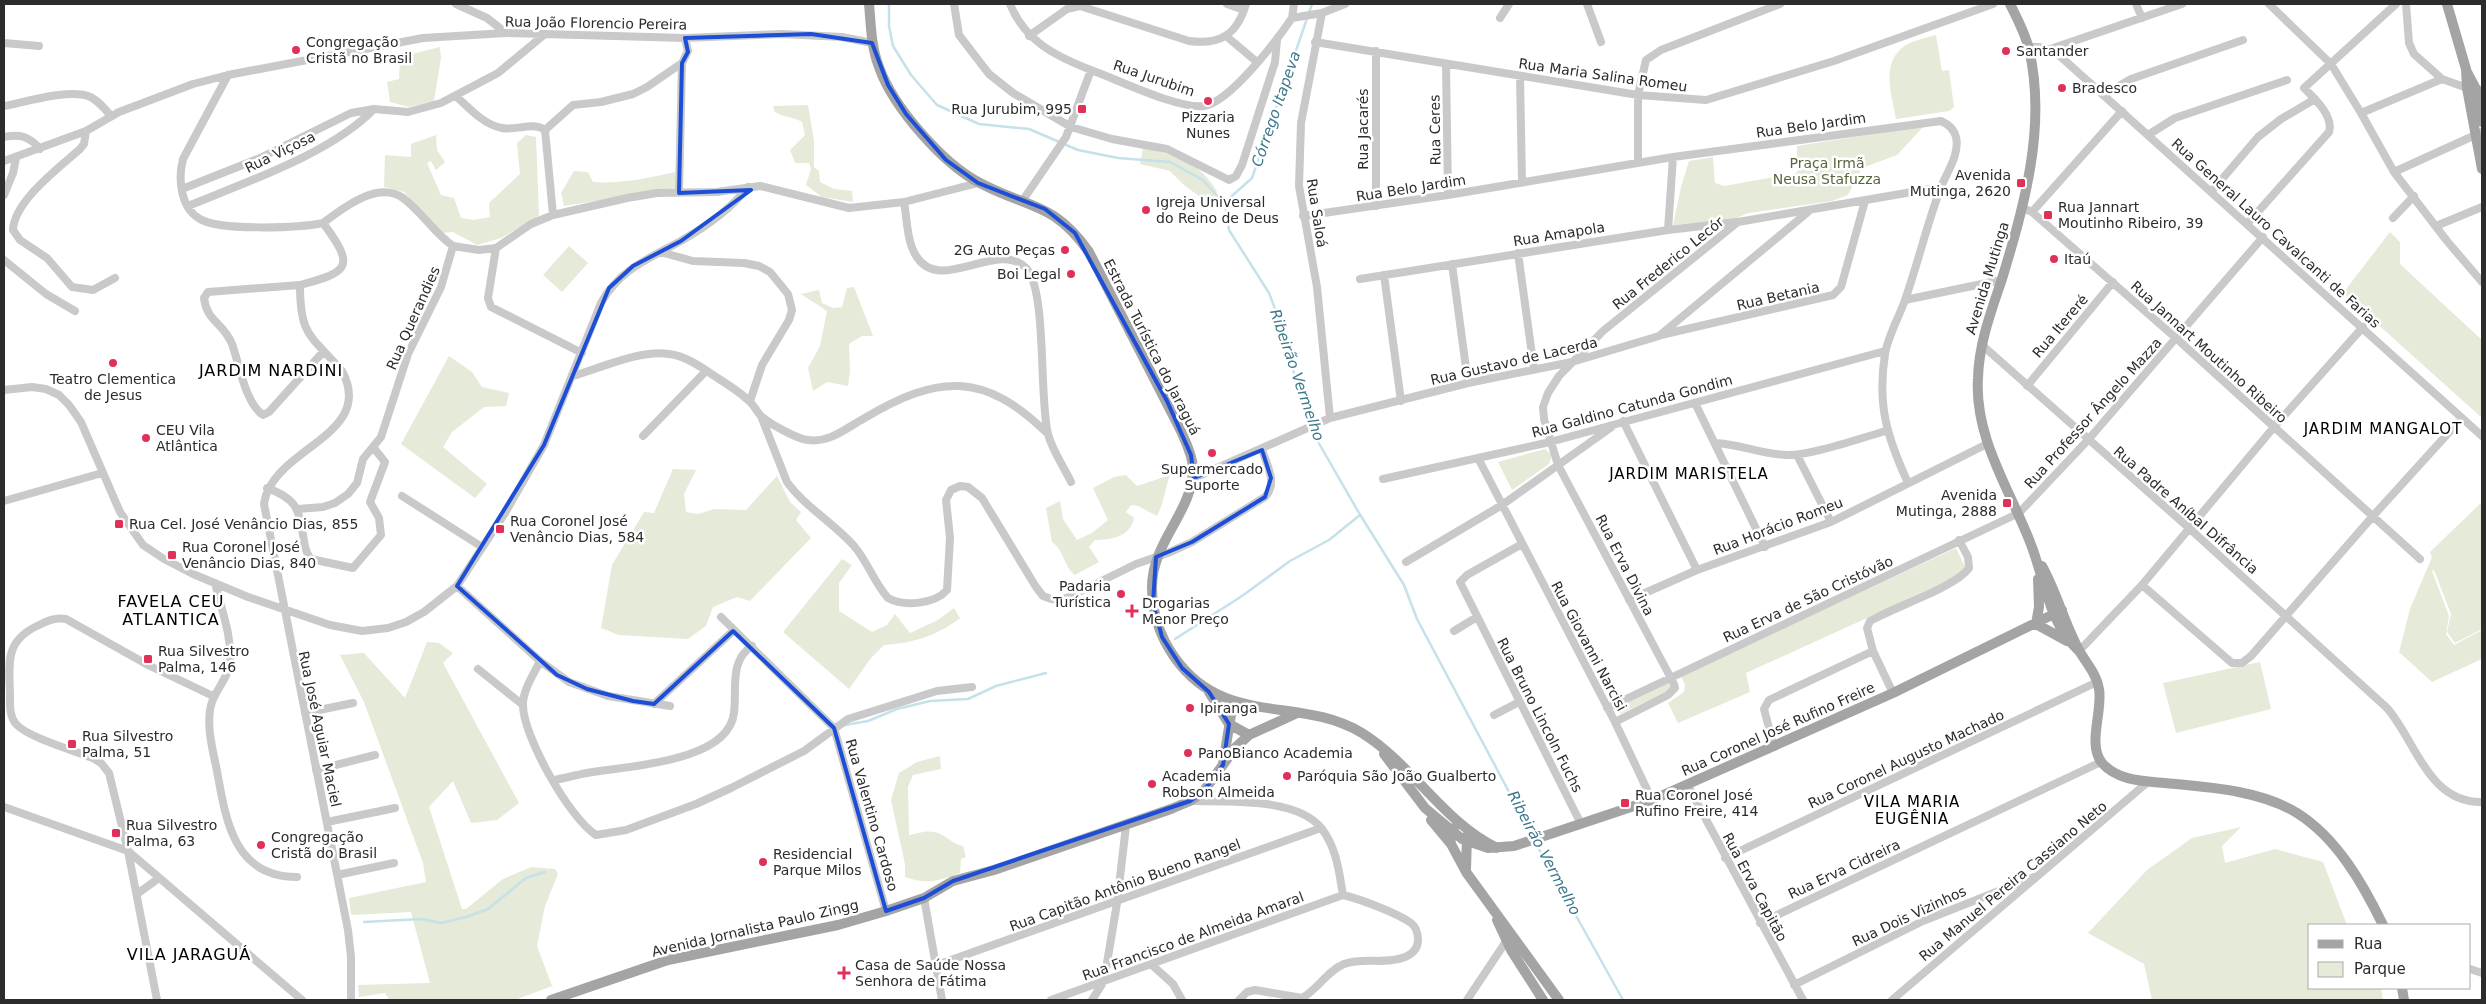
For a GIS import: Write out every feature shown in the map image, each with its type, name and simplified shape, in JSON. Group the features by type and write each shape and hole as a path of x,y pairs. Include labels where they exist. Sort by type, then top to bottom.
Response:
{"main road":[{"name":"Estrada Turística do Jaraguá","path":"869,4 872,43 879,68 906,114 946,160 978,182 1045,209 1062,220 1075,233 1089,252 1181,431 1191,455 1192,479 1181,512 1156,557 1152,586 1158,626 1170,652 1182,668 1209,692 1238,702 1276,711 1332,719 1349,726 1377,743 1465,828"},
{"name":"Avenida Mutinga","path":"2010,4 2029,52 2035,102 2033,146 2027,210 2001,280 1982,345 1977,380 1980,409 1988,444 2019,512 2035,555 2038,570 2058,612 2097,682 2100,699 2096,749 2102,762"},
{"path":"2447,4 2466,69 2475,89 2482,122"},
{"path":"2475,89 2482,169"},
{"name":"Avenida Mutinga","path":"2035,555 2043,567 2069,642 2079,651"},
{"path":"2038,570 2036,624 2069,642"},
{"name":"Rua Coronel José Rufino Freire","path":"1452,831 1466,842 1488,848 1497,848 1527,843 1652,800 1893,693 2058,612"},
{"path":"1209,692 1229,724 1249,735"},
{"name":"Avenida Jornalista Paulo Zingg","path":"1223,765 1229,724 1238,702"},
{"path":"1273,724 1278,717 1276,711"},
{"name":"Avenida Jornalista Paulo Zingg","path":"551,1000 668,960 828,927 886,911 924,898 937,890 954,888 972,876 1126,826 1190,801 1203,792 1249,735 1297,713"},
{"name":"Estrada Turística do Jaraguá","path":"1377,743 1425,808 1452,831"},
{"path":"2102,762 2124,777 2238,792 2281,805 2296,812 2335,848 2366,890 2383,924"},
{"path":"1425,808 1451,844 1466,872 1493,909 1543,1000"},
{"path":"1451,844 1452,831 1465,828 1497,848"},
{"path":"1465,828 1466,872"},
{"path":"1509,937 1560,1000"}],"street":[{"path":"456,4 487,18 506,33"},
{"path":"954,4 959,35 989,74 1013,93 1071,127 1112,139 1167,149 1224,179 1232,178 1239,172 1275,62 1277,40"},
{"path":"1010,4 1029,36 1046,50 1091,70"},
{"path":"1029,36 1067,9 1080,6 1189,40 1207,43 1226,36 1239,21 1245,7 1227,4"},
{"path":"1294,4 1292,18 1322,13 1346,4"},
{"path":"1500,18 1509,4"},
{"path":"1587,4 1601,42"},
{"path":"1638,162 1638,95 1644,66 1651,56 1780,4"},
{"name":"Rua Maria Salina Romeu","path":"1315,42 1638,95 1691,101 1716,98 1834,61 1994,4"},
{"path":"2136,4 2142,18"},
{"path":"2029,52 2040,46 2052,50 2182,4"},
{"path":"2269,4 2331,64 2361,112 2394,172 2482,282"},
{"path":"2247,224 2327,137 2330,122 2315,99 2304,88 2396,4"},
{"path":"2406,4 2411,49 2442,78 2475,89"},
{"name":"Rua Saloá","path":"1322,13 1304,102 1299,150 1299,186 1317,287 1327,419"},
{"name":"Rua Jurubim","path":"1023,200 1066,137 1091,70 1183,104 1203,106 1222,96 1257,62 1277,40 1292,18"},
{"name":"Rua João Florencio Pereira","path":"4,161 86,131 115,114 186,87 228,75 423,38 506,33 685,38 802,34 842,37 872,43"},
{"name":"Rua Viçosa","path":"182,189 260,158 340,118 364,109 374,108 408,112 437,105 498,72 545,34"},
{"path":"1226,36 1257,62"},
{"path":"679,193 682,63 688,51 685,38"},
{"path":"2103,95 2131,79 2243,40"},
{"path":"4,43 40,46"},
{"name":"Rua General Lauro Cavalcanti de Farias","path":"2052,50 2327,297 2363,327 2482,436"},
{"name":"Rua Jacarés","path":"1376,51 1376,206"},
{"path":"545,130 573,105 601,102 633,94 647,88 682,63"},
{"name":"Rua Ceres","path":"1446,64 1448,195"},
{"path":"228,75 184,159 179,178 188,206 198,218 219,224 277,227 323,223 361,199 386,192 393,193 402,198 431,228 453,246 479,250 496,248 520,230 552,215 628,198 679,193 718,192 748,187 775,188 849,208 904,202 978,182"},
{"path":"1520,76 1522,182"},
{"path":"2361,112 2442,78"},
{"path":"2148,135 2175,118 2287,80"},
{"path":"4,106 65,95 81,95 92,98 115,114"},
{"path":"456,96 481,118 495,126 513,129 534,126 545,130"},
{"path":"2211,192 2258,137 2282,119 2315,99"},
{"name":"Rua Viçosa","path":"188,206 304,155 346,133 374,108"},
{"path":"2027,210 2122,111"},
{"name":"Rua Belo Jardim","path":"1303,216 1448,195 1673,157 1941,121 1948,124 1956,136 1955,154 1941,187 1905,300 1885,351 1882,397 1886,431 1908,482"},
{"path":"545,130 552,215"},
{"path":"86,131 84,144 27,200 16,218 12,230 20,240 47,258 72,287 93,290 116,278"},
{"path":"2394,172 2479,133"},
{"path":"4,137 24,136 30,138 40,149"},
{"path":"1668,230 1673,157"},
{"path":"4,194 13,173 16,158"},
{"path":"4,390 32,387 46,389 59,395 77,414 120,512 143,545 164,559 215,584 330,625 362,630 388,628 406,622 424,612 457,586 544,446 609,288 633,266 660,252 735,203 748,187"},
{"name":"Rua Frederico Lecór","path":"1550,442 1543,406 1548,393 1572,362 1630,309 1738,222 1941,187"},
{"path":"2393,218 2414,196"},
{"name":"Rua Betania","path":"1659,336 1833,295 1841,286 1865,201"},
{"path":"904,202 912,246 915,254 926,266 942,271 1002,259 1016,262 1028,271 1037,301 1048,434 1071,482"},
{"path":"2436,226 2482,207"},
{"name":"Rua Jannart Moutinho Ribeiro","path":"2027,210 2177,338 2420,559"},
{"name":"Rua Gustavo de Lacerda","path":"1192,479 1262,450 1327,419 1468,383 1572,362 1659,336 1810,211"},
{"name":"Rua Amapola","path":"1360,279 1668,230 1738,222"},
{"path":"323,223 343,255 342,267 332,276 300,285 208,292 204,298 208,314 224,329 254,406 263,415 269,412 323,352"},
{"name":"Rua Professor Ângelo Mazza","path":"2019,512 2088,440 2262,237"},
{"name":"Rua Querandies","path":"298,509 323,508 343,498 357,483 362,459 381,437 408,354 441,287 453,246"},
{"path":"496,248 488,298 491,307 582,353"},
{"path":"660,252 693,261 744,263 759,266 770,272 788,294 792,310 789,320 762,365 750,401"},
{"path":"1518,253 1534,369"},
{"path":"4,260 46,294 76,311"},
{"path":"1452,264 1468,383"},
{"path":"1384,275 1401,401"},
{"path":"1905,300 2001,280"},
{"name":"Rua Itereré","path":"2027,386 2113,282"},
{"path":"300,285 301,318 311,337 342,371 346,378 350,399 347,410 335,427 281,470 267,488 286,496 298,509 308,556 315,561 353,568 381,535 379,518 370,502 385,462 373,447"},
{"path":"2079,651 2142,586 2274,427 2363,327"},
{"name":"Rua Padre Aníbal Difrância","path":"1982,345 2190,528 2374,695 2400,723 2434,780 2455,796 2482,802"},
{"name":"Rua Galdino Catunda Gondim","path":"1383,479 1550,442 1621,421 1695,403 1885,351"},
{"path":"573,376 632,358 658,353 669,354 683,358 706,371 750,401 761,416 788,482 793,489 831,522 855,547 881,590 895,602 908,603 936,598 947,590 950,538 946,500 951,490 960,486 968,487 982,498 1043,596 1051,599 1069,597 1128,568 1192,542 1265,497 1270,492 1271,478 1262,450"},
{"path":"643,436 706,371"},
{"path":"761,416 806,440 826,439 905,397 935,388 958,384 980,388 1009,402 1030,417 1048,434"},
{"path":"1695,403 1766,547"},
{"path":"2142,586 2232,663 2242,663 2251,656 2373,516 2462,418"},
{"path":"1406,562 1502,505 1621,421 1697,570"},
{"path":"1715,444 1739,445 1778,454 1797,455 1886,431"},
{"name":"Rua Erva Divina","path":"1550,442 1558,465 1670,678"},
{"name":"Rua Horácio Romeu","path":"1629,600 1697,570 1766,547 1831,522 1908,482 1988,444"},
{"path":"1797,455 1831,522"},
{"name":"Rua Giovanni Narcisi","path":"1478,458 1615,722 1652,800"},
{"path":"4,501 102,473"},
{"name":"Rua José Aguiar Maciel","path":"267,488 264,504 265,515 350,944 351,1000"},
{"path":"402,496 482,547"},
{"name":"Rua Erva de São Cristóvão","path":"1607,708 2019,512"},
{"path":"1893,693 1873,651 1867,628 1870,622 1945,586 1967,572 1969,563 1959,540"},
{"name":"Rua Bruno Lincoln Fuchs","path":"1522,544 1461,579 1461,584 1581,824"},
{"path":"215,584 229,638 230,660 228,675 213,696 210,709 210,738 225,811 234,838 248,860 257,867 280,877 297,877"},
{"path":"457,586 557,675 587,689 608,696 670,706"},
{"name":"Rua Valentino Cardoso","path":"721,617 733,631 752,646 834,728 886,911"},
{"path":"1454,631 1477,617"},
{"path":"157,1000 114,784 105,767 93,758 21,729 12,719 9,669 15,642 28,630 46,621 58,618 66,619 148,665 213,696"},
{"path":"654,704 733,631"},
{"path":"554,780 586,773 661,762 687,755 722,736 728,730 734,714 737,665 745,651 752,646"},
{"path":"1774,747 1764,709 1769,700 1873,651"},
{"path":"540,661 523,705 533,743 580,823 596,835 604,835 687,808 804,751 834,728 863,714 937,691 972,687"},
{"path":"478,669 523,705"},
{"path":"1615,722 1671,693 1675,688 1670,678"},
{"name":"Rua Coronel Augusto Machado","path":"1725,858 2097,682"},
{"path":"1494,715 1520,702"},
{"path":"305,713 353,703"},
{"path":"316,770 375,755"},
{"name":"Rua Erva Cidreira","path":"1760,923 2102,762"},
{"name":"Rua Manuel Pereira Cassiano Neto","path":"1892,1000 2149,781"},
{"name":"Rua Erva Capitão","path":"1687,784 1802,1000"},
{"path":"1190,801 1267,804 1287,808 1321,828 1335,854 1343,895 1356,898 1410,922 1418,938 1416,949 1401,958 1345,964 1331,972 1316,989 1302,998 1255,990 1248,992 1239,1000"},
{"path":"4,807 128,851 302,1000"},
{"path":"327,822 394,808"},
{"path":"1092,1000 1104,981 1117,903 1126,826"},
{"name":"Rua Capitão Antônio Bueno Rangel","path":"937,966 1117,903 1321,828"},
{"path":"337,876 394,863"},
{"name":"Rua Dois Vizinhos","path":"1794,985 1923,921 2038,876"},
{"path":"137,894 159,878"},
{"name":"Rua Francisco de Almeida Amaral","path":"1051,1000 1343,895"},
{"path":"924,898 942,1000"},
{"path":"1467,1000 1509,937"},
{"path":"1152,964 1173,984 1182,1000"}],"highlighted area":[{"path":"811,34 872,43 888,85 906,114 946,160 978,183 1045,209 1075,233 1167,401 1191,455 1194,478 1262,450 1271,478 1265,497 1192,542 1156,557 1153,603 1162,637 1182,668 1209,692 1229,724 1223,765 1203,792 1190,801 953,881 924,898 886,911 834,728 733,631 654,704 633,701 587,689 557,675 457,586 544,445 609,288 633,266 681,241 751,190 679,193 682,63 688,52 685,38"}],"green space":[{"path":"1936,35 1942,71 1949,70 1954,107 1949,111 1896,119 1890,81 1892,63 1896,55 1909,43"},
{"path":"440,47 441,58 434,101 409,107 390,102 387,82 399,79 400,57"},
{"path":"808,105 814,141 814,167 819,171 820,182 834,189 852,191 853,202 822,197 806,185 811,169 809,163 795,163 790,150 805,135 802,122 777,113 774,111 773,106"},
{"name":"Praça Irmã Neusa Stafuzza","path":"1924,126 1897,155 1862,168 1848,195 1832,201 1748,213 1732,220 1673,225 1689,161 1713,157 1715,183 1724,186 1797,173 1797,146"},
{"path":"436,135 437,150 445,162 436,170 431,161 427,163 441,195 454,198 461,218 474,220 490,217 489,203 520,174 517,143 526,135 536,137 539,216 501,238 477,245 453,232 441,233 404,192 384,187 385,155 411,157 411,144"},
{"path":"1143,148 1176,157 1195,167 1211,182 1217,192 1210,204 1185,186 1170,171 1140,164"},
{"path":"574,171 588,172 593,182 634,180 675,172 676,188 564,206 561,193"},
{"path":"2390,232 2400,242 2400,264 2482,340 2482,418 2343,293"},
{"path":"569,246 588,263 562,292 543,275"},
{"path":"854,287 873,336 862,336 849,344 850,372 848,386 827,382 813,391 808,368 820,346 827,311 801,294 819,290 822,303 833,308 842,307 847,288"},
{"path":"449,356 472,372 482,387 509,393 506,406 484,407 452,432 443,447 487,484 475,498 401,444"},
{"path":"1545,449 1552,455 1549,464 1512,490 1498,462"},
{"path":"673,469 696,470 684,494 686,512 698,514 714,509 746,510 777,476 790,502 801,512 796,520 811,538 750,601 737,597 713,607 706,626 688,639 619,635 601,628 612,565 644,512 654,513"},
{"path":"1126,475 1137,486 1170,475 1157,516 1138,506 1131,505 1126,512 1134,518 1128,529 1113,538 1095,540 1089,547 1099,562 1075,575 1052,542 1046,508 1060,501 1063,519 1077,540 1092,533 1108,520 1093,488 1114,477"},
{"path":"2482,502 2482,629 2455,643 2447,632 2451,614 2434,570 2432,571 2449,616 2446,634 2454,645 2482,630 2482,659 2432,682 2399,652 2410,609 2432,557 2430,552"},
{"path":"1956,548 1965,567 1962,573 1955,578 1746,673 1750,692 1678,723 1668,703 1684,692 1685,685 1681,676"},
{"path":"842,559 852,565 839,583 839,611 872,632 887,625 895,614 910,633 938,620 954,608 960,618 942,630 924,638 884,645 871,658 849,689 783,632"},
{"path":"427,642 439,643 453,653 443,663 519,803 497,820 471,823 453,781 429,807 462,909 466,909 503,879 531,867 555,869 558,874 545,906 537,946 552,986 515,1000 389,1000 385,993 359,997 358,985 430,983 411,912 351,915 349,898 426,882 423,863 364,702 340,655 364,653 405,698"},
{"path":"2260,662 2271,709 2176,733 2163,683"},
{"path":"1671,680 1672,689 1620,714 1616,706"},
{"path":"940,756 941,769 913,775 908,787 909,835 927,831 938,833 963,846 966,857 961,859 960,873 939,880 920,881 905,877 905,864 891,800 899,773 917,762"},
{"path":"2241,827 2222,846 2225,863 2275,849 2323,862 2347,924 2308,924 2308,989 2381,989 2383,1000 2152,1000 2144,964 2088,933 2147,870 2192,838"}],"waterway":[{"name":"Ribeirão Vermelho","path":"889,4 889,26 893,46 911,75 937,105 979,124 1029,129 1078,150 1118,158 1170,162 1203,180 1220,199 1226,209 1229,230 1269,293 1289,361 1313,417 1313,433 1359,513 1404,585 1417,619 1533,837"},
{"name":"Córrego Itapeva","path":"1223,204 1252,178 1312,4"},
{"path":"1175,639 1242,596 1290,561 1329,540 1360,515"},
{"path":"845,725 868,721 897,709 930,701 968,699 996,686 1046,673"},
{"name":"Ribeirão Vermelho","path":"1535,842 1623,1000"},
{"path":"364,922 421,919 442,923 466,917 488,909 526,878 545,872"}],"place":[{"name":"Congregação Cristã no Brasil","path":"296,50"},
{"name":"Santander","path":"2006,51"},
{"name":"Bradesco","path":"2062,88"},
{"name":"Pizzaria Nunes","path":"1208,101"},
{"name":"Rua Jurubim, 995","path":"1082,109"},
{"name":"Avenida Mutinga, 2620","path":"2021,183"},
{"name":"Igreja Universal do Reino de Deus","path":"1146,210"},
{"name":"Rua Jannart Moutinho Ribeiro, 39","path":"2048,215"},
{"name":"2G Auto Peças","path":"1065,250"},
{"name":"Itaú","path":"2054,259"},
{"name":"Boi Legal","path":"1071,274"},
{"name":"Teatro Clementica de Jesus","path":"113,363"},
{"name":"CEU Vila Atlântica","path":"146,438"},
{"name":"Supermercado Suporte","path":"1212,453"},
{"name":"Avenida Mutinga, 2888","path":"2007,503"},
{"name":"Rua Cel. José Venâncio Dias, 855","path":"119,524"},
{"name":"Rua Coronel José Venâncio Dias, 584","path":"500,529"},
{"name":"Rua Coronel José Venâncio Dias, 840","path":"172,555"},
{"name":"Padaria Turística","path":"1121,594"},
{"name":"Drogarias Menor Preço","path":"1132,611"},
{"name":"Rua Silvestro Palma, 146","path":"148,659"},
{"name":"Ipiranga","path":"1190,708"},
{"name":"Rua Silvestro Palma, 51","path":"72,744"},
{"name":"PanoBianco Academia","path":"1188,753"},
{"name":"Paróquia São João Gualberto","path":"1287,776"},
{"name":"Academia Robson Almeida","path":"1152,784"},
{"name":"Rua Coronel José Rufino Freire, 414","path":"1625,803"},
{"name":"Rua Silvestro Palma, 63","path":"116,833"},
{"name":"Congregação Cristã do Brasil","path":"261,845"},
{"name":"Residencial Parque Milos","path":"763,862"},
{"name":"Casa de Saúde Nossa Senhora de Fátima","path":"844,973"}],"district":[{"name":"JARDIM NARDINI","path":"271,370"},
{"name":"JARDIM MANGALOT","path":"2383,429"},
{"name":"JARDIM MARISTELA","path":"1689,474"},
{"name":"FAVELA CEU ATLANTICA","path":"171,610"},
{"name":"VILA MARIA EUGÊNIA","path":"1912,810"},
{"name":"VILA JARAGUÁ","path":"189,954"}]}
